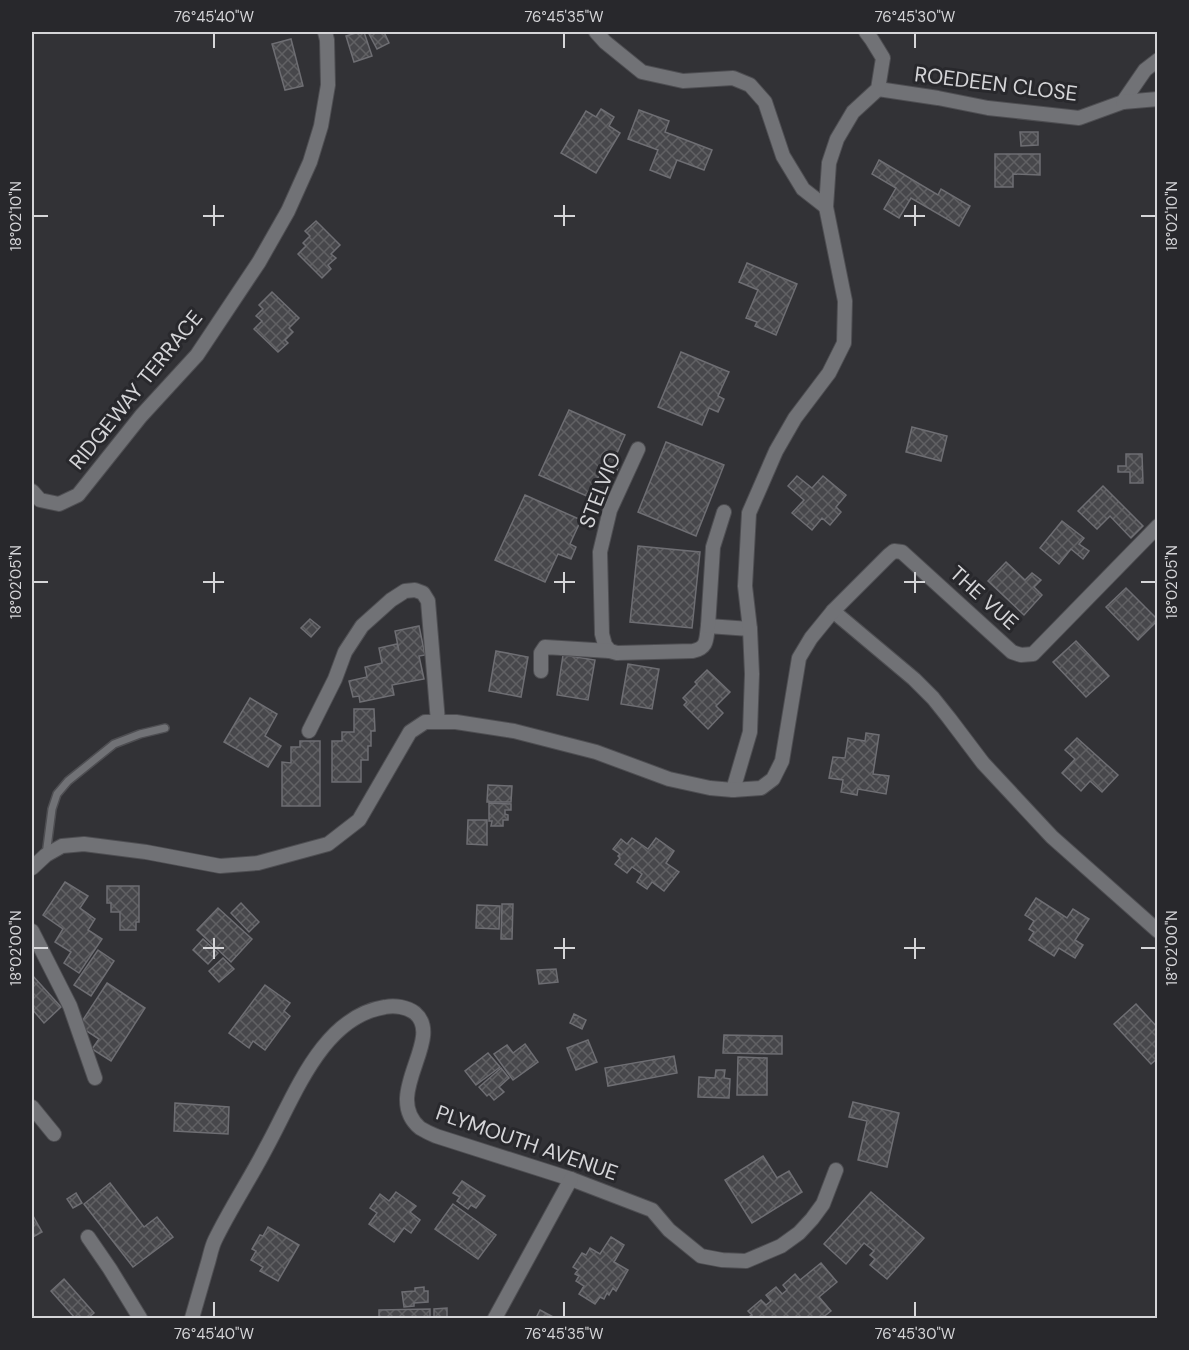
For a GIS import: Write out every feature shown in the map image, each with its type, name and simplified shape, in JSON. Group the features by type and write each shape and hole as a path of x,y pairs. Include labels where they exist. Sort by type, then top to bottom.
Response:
{"street":[{"name":"RIDGEWAY TERRACE","path":"32,491 40,500 59,504 78,495 141,416 197,355 259,262 288,211 310,162 321,126 328,85 325,32"},
{"path":"596,32 642,72 683,81 733,78 750,85 765,102 783,156 803,189 826,207"},
{"path":"733,790 750,732 752,674 745,586 749,513 790,426 830,373 844,343 845,301 826,207 829,163 837,139 853,112 878,89 883,58 866,32"},
{"path":"1123,102 1145,70 1158,60"},
{"name":"ROEDEEN CLOSE","path":"878,89 987,108 1079,118 1123,102 1158,99"},
{"name":"STELVIO","path":"610,651 605,645 602,634 600,552 610,510 638,449"},
{"path":"541,671 542,652 545,647 627,653 701,650 705,646 708,626 713,547 724,512"},
{"name":"THE VUE","path":"833,611 889,555 902,552 1012,652 1021,655 1033,654 1158,526"},
{"path":"309,731 335,680 345,652 362,626 391,600 405,591 415,590 423,593 428,601 438,722"},
{"path":"32,868 46,855 62,846 84,844 146,852 220,866 258,863 328,844 359,820 411,732 425,722 456,722 514,731 596,752 669,779 710,788 733,790 761,788 773,779 782,761 799,658 811,638 833,611 914,679 944,711 983,763 1052,837 1158,931"},
{"path":"708,626 750,629"},
{"path":"32,931 70,1006 95,1078"},
{"name":"PLYMOUTH AVENUE","path":"192,1318 214,1242 307,1071 326,1043 342,1027 375,1008 404,1007 422,1022 421,1048 408,1087 407,1101 410,1115 421,1128 447,1140 571,1179 652,1209 669,1230 701,1256 746,1261 781,1246 800,1233 823,1204 836,1170"},
{"path":"32,1107 54,1134"},
{"path":"495,1318 571,1179"},
{"path":"88,1237 140,1318"}],"lane":[{"path":"46,855 52,809 57,794 68,781 114,744 165,728"}],"building":[{"path":"364,32 372,56 354,62 346,36"},
{"path":"368,32 384,32 389,43 377,49"},
{"path":"291,39 303,86 285,90 272,44"},
{"path":"601,109 614,117 609,126 620,133 596,173 561,153 586,111 596,117"},
{"path":"639,110 669,121 665,132 712,150 704,170 677,160 670,178 650,170 658,150 628,139"},
{"path":"1020,132 1038,132 1038,145 1021,146"},
{"path":"995,154 1040,154 1040,175 1013,174 1013,187 995,187"},
{"path":"879,160 938,195 941,189 970,206 959,226 911,198 899,218 884,209 896,188 872,174"},
{"path":"316,221 340,245 331,254 336,258 328,265 331,269 322,278 298,254 306,246 303,243 310,236 305,231"},
{"path":"747,263 797,284 776,335 755,326 757,322 746,318 758,290 739,282"},
{"path":"272,292 299,318 289,328 293,332 285,340 288,343 278,352 254,329 262,321 256,316 263,309 259,305"},
{"path":"681,352 729,372 718,396 724,399 718,412 709,408 702,425 658,407"},
{"path":"569,410 625,435 614,460 620,463 615,475 602,469 589,497 539,475"},
{"path":"912,427 947,436 941,461 906,452"},
{"path":"666,442 724,465 696,536 638,512"},
{"path":"1126,454 1142,454 1143,483 1130,483 1130,472 1118,472 1118,466 1126,466"},
{"path":"797,476 812,488 823,476 846,495 836,507 841,512 830,525 822,518 812,530 792,513 804,500 788,486"},
{"path":"1103,486 1143,526 1131,538 1110,516 1097,529 1078,511"},
{"path":"525,495 581,520 570,544 576,547 571,559 558,554 545,582 495,560"},
{"path":"1062,521 1084,538 1079,544 1089,551 1083,559 1071,549 1059,564 1040,548"},
{"path":"638,546 700,552 692,628 630,622"},
{"path":"1006,562 1025,580 1032,573 1041,580 1034,587 1042,595 1024,615 988,581"},
{"path":"1126,588 1158,620 1138,640 1106,607"},
{"path":"310,619 320,627 311,637 301,628"},
{"path":"419,626 425,655 419,656 424,679 392,685 394,695 360,702 359,696 353,697 349,681 367,677 365,667 382,663 379,648 397,644 399,651 395,631"},
{"path":"1076,641 1109,676 1086,697 1053,662"},
{"path":"496,651 528,657 521,697 489,691"},
{"path":"563,655 595,660 588,700 557,695"},
{"path":"628,664 659,669 652,709 621,704"},
{"path":"707,670 730,692 716,706 723,713 708,729 684,705 687,702 683,698"},
{"path":"250,698 277,714 265,736 281,746 268,767 224,742"},
{"path":"354,709 374,709 375,731 371,731 368,760 361,760 361,782 332,782 332,741 342,741 342,732 354,732"},
{"path":"866,733 879,735 873,774 889,776 886,794 858,789 857,795 841,792 843,780 829,778 833,757 845,758 848,738 865,741"},
{"path":"1077,738 1118,775 1102,792 1090,781 1081,791 1062,773 1075,759 1065,750"},
{"path":"300,741 320,741 320,806 282,806 282,762 291,763 291,747 300,747"},
{"path":"488,785 512,786 511,802 487,802"},
{"path":"489,803 511,804 511,810 505,810 508,820 503,820 503,826 491,826"},
{"path":"468,820 487,820 487,845 467,844"},
{"path":"632,838 648,849 656,838 674,851 666,863 679,872 664,891 652,882 647,889 637,882 642,874 632,867 627,873 615,864 620,854 613,849 621,839 627,844"},
{"path":"65,882 88,896 80,908 95,919 88,930 102,939 79,973 64,963 71,952 55,942 63,929 43,915"},
{"path":"107,886 139,886 139,922 136,922 136,930 120,930 120,912 111,912 111,903 107,903"},
{"path":"1036,898 1067,918 1073,909 1089,919 1075,940 1083,945 1075,958 1059,948 1054,956 1029,940 1034,932 1029,929 1034,921 1025,915"},
{"path":"241,903 259,922 249,932 231,913"},
{"path":"502,904 513,904 512,939 501,939"},
{"path":"477,905 500,906 499,929 476,928"},
{"path":"218,908 252,939 231,962 197,930"},
{"path":"203,939 218,953 208,964 193,950"},
{"path":"98,950 114,961 91,996 74,985"},
{"path":"223,958 234,969 219,982 209,971"},
{"path":"556,969 558,982 539,984 537,970"},
{"path":"32,975 61,1007 44,1023 32,1009"},
{"path":"107,983 145,1008 111,1061 92,1049 99,1039 79,1026"},
{"path":"265,985 290,1003 284,1011 290,1016 265,1050 253,1041 249,1048 229,1033"},
{"path":"1136,1004 1158,1028 1158,1058 1151,1064 1114,1024"},
{"path":"574,1014 586,1020 582,1029 570,1023"},
{"path":"724,1035 782,1036 782,1054 723,1053"},
{"path":"588,1040 597,1062 576,1070 567,1048"},
{"path":"525,1044 538,1062 513,1080 494,1054 507,1045 513,1053"},
{"path":"488,1053 500,1067 476,1085 465,1071"},
{"path":"674,1056 677,1073 608,1086 605,1068"},
{"path":"738,1057 767,1058 767,1095 737,1095"},
{"path":"501,1068 509,1078 499,1087 504,1092 494,1100 479,1087"},
{"path":"716,1070 725,1070 724,1078 730,1079 729,1098 698,1097 699,1077 715,1078"},
{"path":"853,1102 899,1113 887,1167 858,1160 867,1121 849,1117"},
{"path":"175,1103 229,1107 228,1134 174,1131"},
{"path":"763,1156 777,1178 789,1171 802,1192 752,1223 725,1180"},
{"path":"462,1181 485,1196 476,1208 471,1205 468,1209 457,1201 460,1197 453,1193"},
{"path":"110,1183 144,1227 157,1217 173,1237 133,1267 84,1204"},
{"path":"396,1192 416,1206 410,1212 420,1220 411,1233 404,1228 394,1242 369,1224 377,1213 370,1208 380,1194 389,1201"},
{"path":"871,1192 924,1238 887,1279 870,1265 875,1259 870,1255 874,1251 864,1243 846,1264 824,1244"},
{"path":"76,1193 82,1203 73,1208 67,1199"},
{"path":"453,1204 496,1235 478,1259 435,1229"},
{"path":"32,1214 42,1232 33,1237 32,1234"},
{"path":"268,1227 299,1245 278,1281 260,1271 263,1267 251,1260 256,1251 252,1249"},
{"path":"611,1237 624,1245 614,1262 628,1270 616,1291 613,1288 609,1295 607,1293 604,1299 600,1297 595,1304 579,1294 584,1286 576,1281 579,1276 575,1274 578,1270 573,1267 582,1253 586,1255 590,1248 600,1254"},
{"path":"821,1263 837,1282 819,1297 831,1311 822,1318 747,1318 752,1315 748,1311 761,1300 766,1305 771,1301 766,1295 776,1287 782,1294 787,1290 783,1285 795,1274 800,1280"},
{"path":"64,1279 94,1313 88,1318 75,1318 51,1291"},
{"path":"424,1287 424,1291 428,1291 428,1302 414,1303 414,1306 404,1307 402,1292 415,1291 415,1288"},
{"path":"447,1308 447,1318 434,1318 434,1309"},
{"path":"430,1309 430,1318 379,1318 379,1310"},
{"path":"540,1310 555,1318 536,1318"}]}
